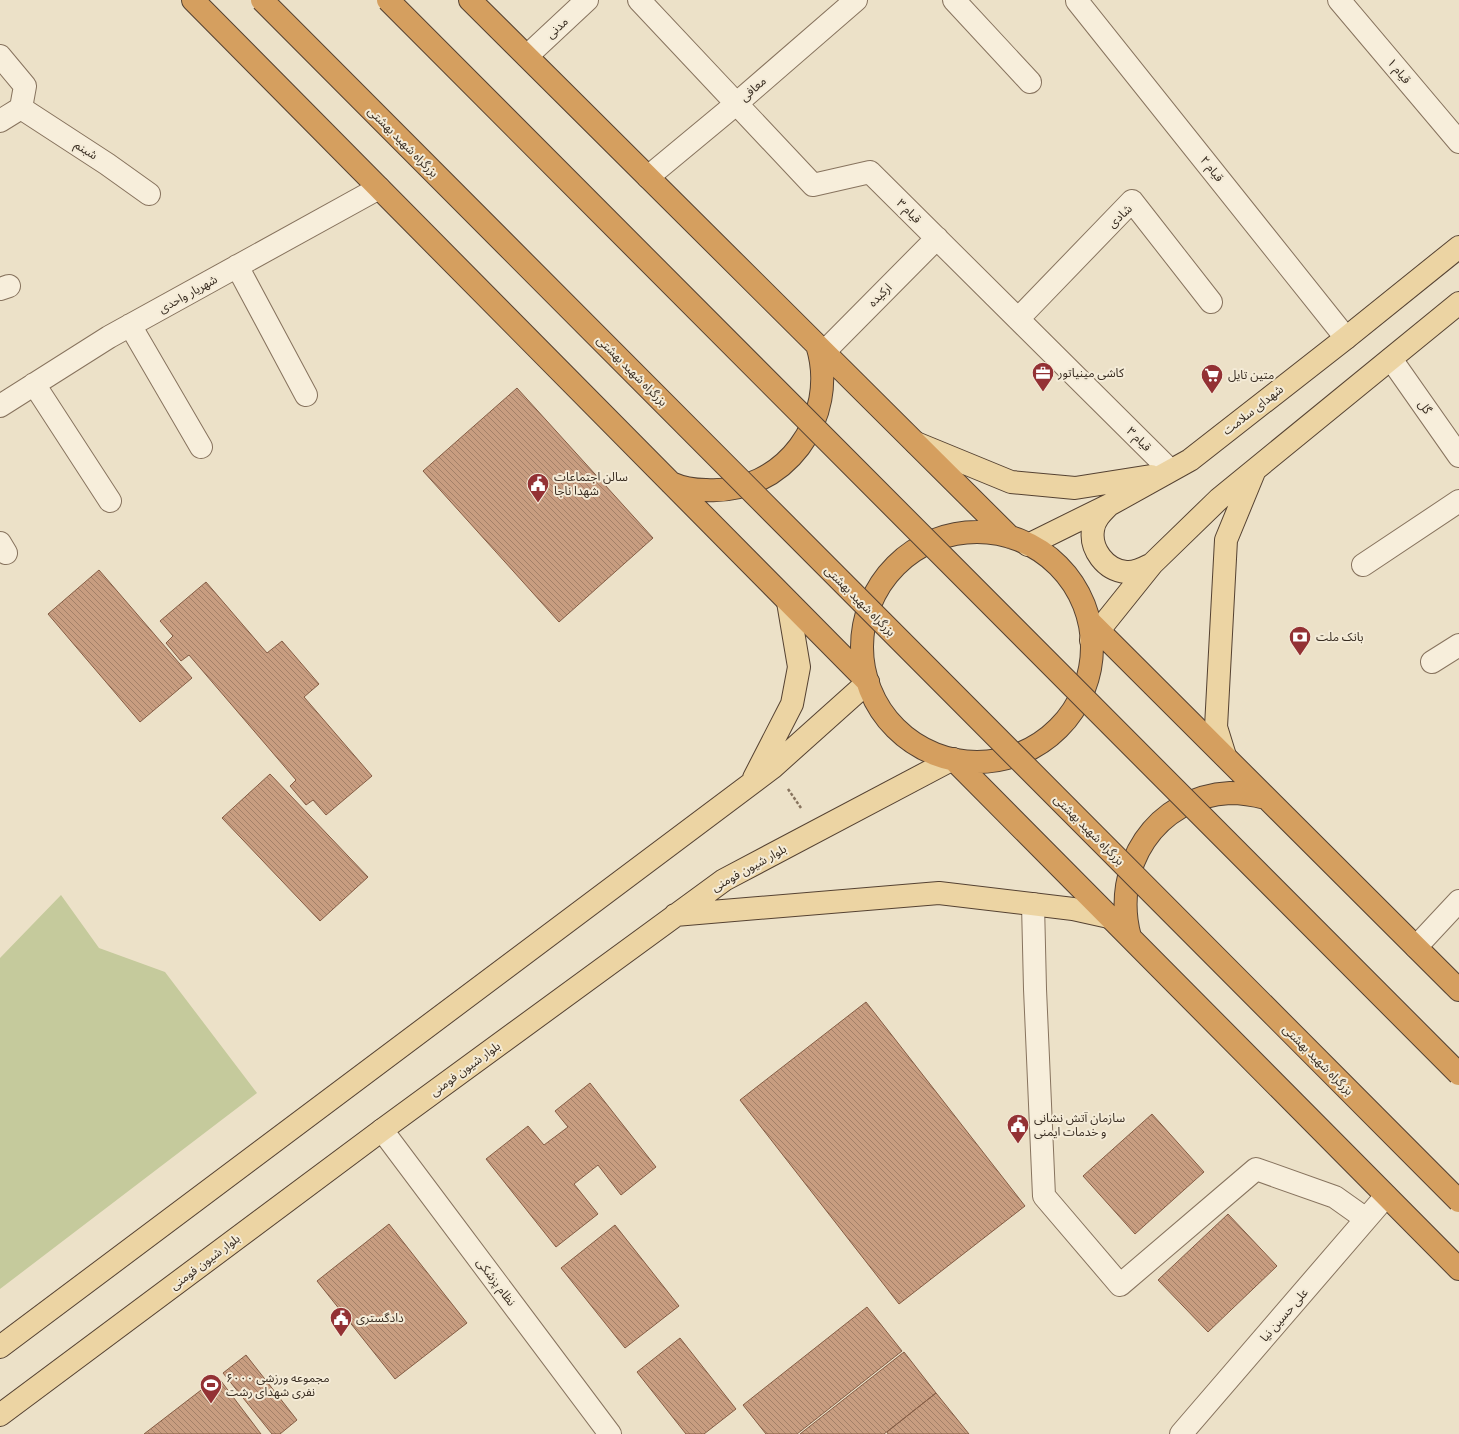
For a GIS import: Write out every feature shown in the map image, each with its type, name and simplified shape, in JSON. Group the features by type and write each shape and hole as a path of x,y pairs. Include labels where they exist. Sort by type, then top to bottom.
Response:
{"highway":[{"path":"193,0 868,682"},
{"name":"بزرگراه شهید بهشتی","path":"262,0 1459,1201"},
{"path":"388,0 1459,1074"},
{"path":"470,0 916,444 1019,541"},
{"path":"671,483 703,490 730,489 756,481 773,472 787,461 805,440 814,424 819,406 822,379 820,348"},
{"path":"980,532 995,534 1019,541 1046,555 1066,576 1078,593 1090,631 1089,671 1083,690 1069,715 1062,724 1048,737 1031,748 1003,758 973,761 953,759 925,749 900,732 881,709 868,682 862,653 864,623 870,604 879,586 894,566 922,546 950,535 980,532"},
{"path":"1090,631 1225,756 1459,990"},
{"path":"953,759 1459,1269"},
{"path":"1130,937 1125,911 1125,892 1128,879 1140,849 1156,827 1178,810 1203,798 1230,793 1248,794 1266,798"}],"main road":[{"name":"شهدای سلامت","path":"1019,541 1109,505 1190,460 1459,247"},
{"path":"1090,631 1152,564 1220,498 1459,304"},
{"path":"916,444 1011,482 1075,488 1167,472"},
{"path":"1225,756 1216,727 1226,540 1254,470"},
{"path":"1109,505 1098,516 1093,529 1093,544 1100,558 1111,567 1125,572 1139,571 1152,564"},
{"path":"750,785 792,704 799,667 788,602"},
{"path":"0,1346 750,785 772,768 868,682"},
{"name":"بلوار شیون فومنی","path":"0,1415 382,1130 724,880 953,759"},
{"path":"675,915 939,893 1075,909 1109,917"}],"street":[{"name":"مدنی","path":"527,56 587,0"},
{"name":"قیام ۳","path":"639,0 813,185 870,172 1018,319 1167,472"},
{"name":"معافی","path":"648,177 736,104 856,0"},
{"path":"954,0 1030,82"},
{"name":"قیام ۱","path":"1339,0 1459,142"},
{"name":"قیام ۲","path":"1077,1 1346,338"},
{"path":"0,56 26,86 21,108 0,121"},
{"name":"شبنم","path":"21,108 107,164 149,194"},
{"name":"شهریار واحدی","path":"0,406 109,337 379,188"},
{"name":"شادی","path":"1018,319 1132,201 1211,302"},
{"name":"ارکیده","path":"820,348 937,238"},
{"path":"237,266 306,395"},
{"path":"130,325 201,447"},
{"name":"گل","path":"1391,359 1459,456"},
{"path":"34,384 110,502"},
{"path":"1363,565 1459,501"},
{"path":"1432,662 1459,645"},
{"path":"1416,947 1459,901"},
{"path":"1033,904 1034,988 1044,1196 1120,1285 1256,1169 1335,1197 1366,1219"},
{"name":"نظام پزشکی","path":"382,1130 610,1434"},
{"name":"علی حسین نیا","path":"1181,1434 1386,1196"}],"path":[{"path":"772,768 818,831"}],"green space":[{"path":"61,895 99,948 165,972 257,1093 0,1289 0,958"}],"building":[{"name":"سالن اجتماعات شهدا ناجا","path":"517,388 653,538 559,622 423,471"},
{"path":"99,570 192,678 140,722 48,614"},
{"path":"206,582 267,653 282,641 319,684 304,697 372,776 326,815 313,800 306,805 290,786 296,780 189,655 181,661 166,643 173,636 160,621"},
{"path":"270,774 368,877 320,921 222,818"},
{"path":"866,1002 1025,1206 899,1304 740,1100"},
{"path":"590,1083 656,1167 621,1195 598,1165 574,1184 598,1214 556,1247 486,1159 528,1126 544,1145 568,1127 555,1111"},
{"path":"1152,1114 1204,1172 1135,1234 1083,1176"},
{"path":"1228,1214 1277,1266 1208,1332 1158,1280"},
{"path":"389,1224 467,1323 395,1379 317,1281"},
{"path":"615,1225 679,1306 625,1348 561,1268"},
{"path":"867,1307 902,1351 797,1434 766,1434 743,1405"},
{"path":"680,1338 736,1409 704,1434 686,1434 637,1372"},
{"path":"904,1352 936,1393 884,1434 800,1434"},
{"path":"246,1355 297,1420 280,1434 272,1434 223,1373"},
{"name":"مجموعه ورزشی ۶۰۰۰ نفری شهدای رشت","path":"218,1377 261,1434 144,1434"},
{"path":"936,1393 969,1434 888,1434 887,1432"}],"place":[{"name":"کاشی مینیاتور","path":"1043,392"},
{"name":"متین تایل","path":"1212,394"},
{"name":"سالن اجتماعات شهدا ناجا","path":"538,504"},
{"name":"بانک ملت","path":"1300,656"},
{"name":"سازمان آتش نشانی و خدمات ایمنی","path":"1018,1144"},
{"name":"دادگستری","path":"341,1338"},
{"name":"مجموعه ورزشی ۶۰۰۰ نفری شهدای رشت","path":"211,1404"}]}
